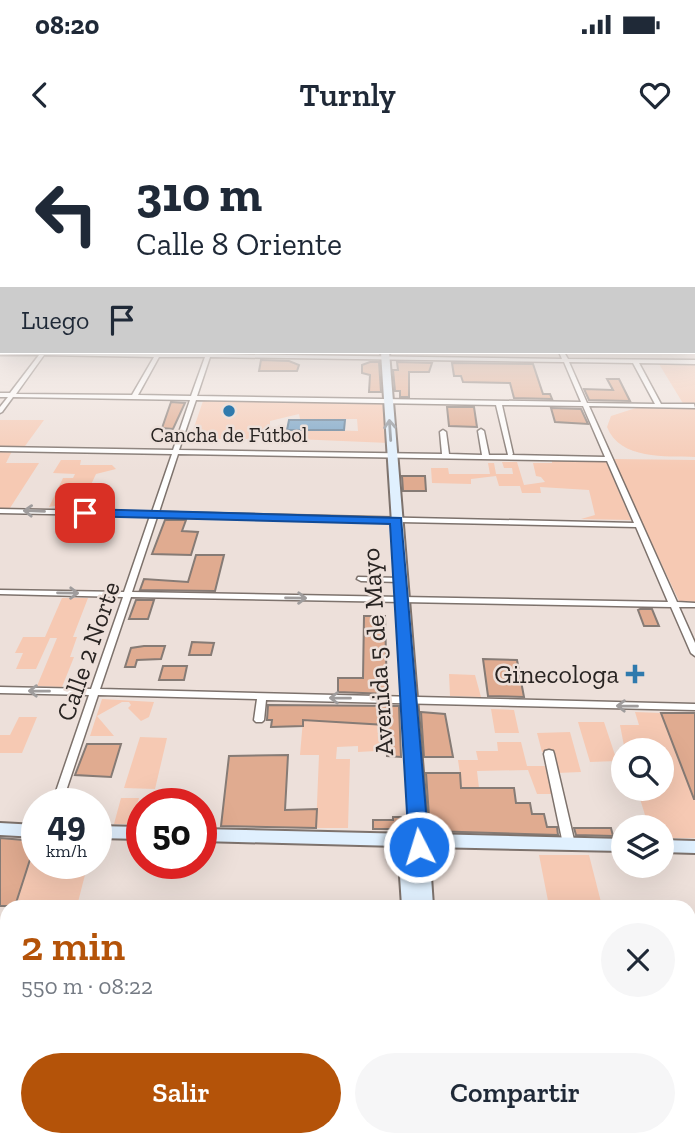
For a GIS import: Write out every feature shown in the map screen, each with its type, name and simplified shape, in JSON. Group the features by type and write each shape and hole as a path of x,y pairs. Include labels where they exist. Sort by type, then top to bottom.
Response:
{"main road":[{"name":"Avenida 5 de Mayo","path":"386,377 408,699 412,840 410,900"},
{"path":"0,829 21,830"},
{"path":"217,835 611,845"},
{"name":"Avenida 5 de Mayo","path":"412,840 424,900"},
{"path":"674,846 695,847"}],"street":[{"path":"0,411 25,377"},
{"path":"134,397 145,377"},
{"name":"Calle 2 Norte","path":"62,788 202,377"},
{"path":"575,377 608,459 695,653"},
{"path":"643,377 659,406"},
{"path":"0,395 694,407"},
{"path":"499,404 510,454"},
{"path":"481,430 486,457"},
{"path":"443,432 446,457"},
{"path":"0,449 608,459"},
{"path":"0,511 639,525"},
{"path":"361,579 401,580"},
{"path":"0,592 695,605"},
{"path":"0,690 695,707"},
{"path":"259,720 262,696"},
{"path":"549,754 569,844"}],"shaded area":[{"path":"667,377 695,377 695,405 684,405"},
{"path":"203,401 382,403 389,443 295,439 287,437 286,433 251,436 250,439 190,439","holes":["299,414 300,419 357,419 358,431 270,428 270,421"]},
{"path":"639,407 695,408 695,457 645,454 633,451 613,438 607,427 611,416"},
{"path":"0,420 44,420 25,446 0,446"},
{"path":"0,451 12,451 6,463 39,463 10,508 0,508"},
{"path":"612,459 695,460 695,602 679,601"},
{"path":"61,460 81,460 80,465 112,465 116,469 96,474 88,491 75,491 66,504 49,507 63,478 73,478 75,474 53,473"},
{"path":"552,460 606,461 631,520 581,519 595,515 589,490 540,487 541,493 522,493 520,486 499,486 496,476 471,479 471,484 432,483 431,468 448,468 449,474 490,474 488,463 494,463 496,474 513,474 512,468 504,468 502,462 517,462 524,485 545,482 536,476 533,463 552,463"},
{"path":"62,598 88,598 73,637 77,637 70,657 74,657 62,687 37,686 57,638 50,638 36,669 16,669 23,653 15,653 23,637 45,637"},
{"path":"449,674 475,675 481,697 450,696"},
{"path":"102,699 154,702 149,717 141,721 128,708 131,705 129,702 122,702 97,716 114,736 90,736"},
{"path":"491,709 514,710 519,733 495,733"},
{"path":"635,712 661,713 671,738 622,738 620,725 639,725"},
{"path":"19,717 37,717 22,753 0,753 0,735 10,735"},
{"path":"303,720 386,725 386,740 400,740 400,747 376,748 376,751 358,752 358,746 337,747 336,759 350,759 348,828 316,828 319,755 300,755"},
{"path":"578,722 604,722 611,743 611,761 590,762"},
{"path":"570,732 581,772 557,773 551,752 542,752 537,733"},
{"path":"140,737 167,738 155,788 124,788"},
{"path":"497,742 521,742 527,766 545,766 553,794 537,794 528,770 477,771 479,788 462,788 458,760 478,760 476,751 498,751"},
{"path":"674,747 695,801 695,838 674,838 674,815 645,815 641,801 674,801"},
{"path":"121,798 126,798 126,824 114,824"},
{"path":"539,855 589,855 600,900 548,900"},
{"path":"24,879 84,879 79,900 17,900"}],"water":[{"path":"289,420 345,420 344,430 287,430"}],"building":[{"path":"370,377 380,377 381,392 369,392"},
{"path":"394,377 409,377 409,397 400,397 400,391 395,391"},
{"path":"461,377 537,377 543,394 550,394 552,399 514,398 510,383 463,382"},
{"path":"607,379 619,379 630,401 589,400 584,389 613,390"},
{"path":"171,402 185,403 173,429 162,428"},
{"path":"447,407 474,407 477,427 449,426"},
{"path":"551,408 581,409 588,424 555,422"},
{"path":"402,476 425,476 426,491 403,491"},
{"path":"165,520 186,520 182,531 198,532 191,555 152,554"},
{"path":"196,555 224,555 215,591 140,590 144,579 188,582"},
{"path":"136,600 154,600 148,619 129,619"},
{"path":"652,609 659,626 644,626 638,610"},
{"path":"364,616 385,616 387,694 338,692 338,678 363,678"},
{"path":"192,642 214,643 211,655 189,655"},
{"path":"165,646 161,659 137,660 135,667 125,667 131,648"},
{"path":"483,659 517,660 524,697 488,696"},
{"path":"163,666 187,666 184,680 159,680"},
{"path":"268,705 399,706 401,757 387,756 386,725 303,720 303,726 271,727 272,720 267,720"},
{"path":"421,712 445,714 453,757 424,757"},
{"path":"661,713 695,713 695,799 674,747 674,738 671,738"},
{"path":"87,744 121,744 111,777 75,775"},
{"path":"288,755 285,810 317,809 316,828 221,826 229,756"},
{"path":"426,773 460,773 461,788 514,788 516,803 530,803 532,814 544,814 547,827 557,827 558,835 430,831"},
{"path":"393,817 401,817 402,829 373,829 373,820 393,820"},
{"path":"574,828 611,828 611,836 576,835"},
{"path":"0,838 21,840 21,879 24,879 17,900 0,900"}],"place":[{"name":"Cancha de Fútbol","path":"229,411"},
{"name":"Ginecologa","path":"635,674"}],"route":[{"path":"85,513 397,521 419,847"}]}
